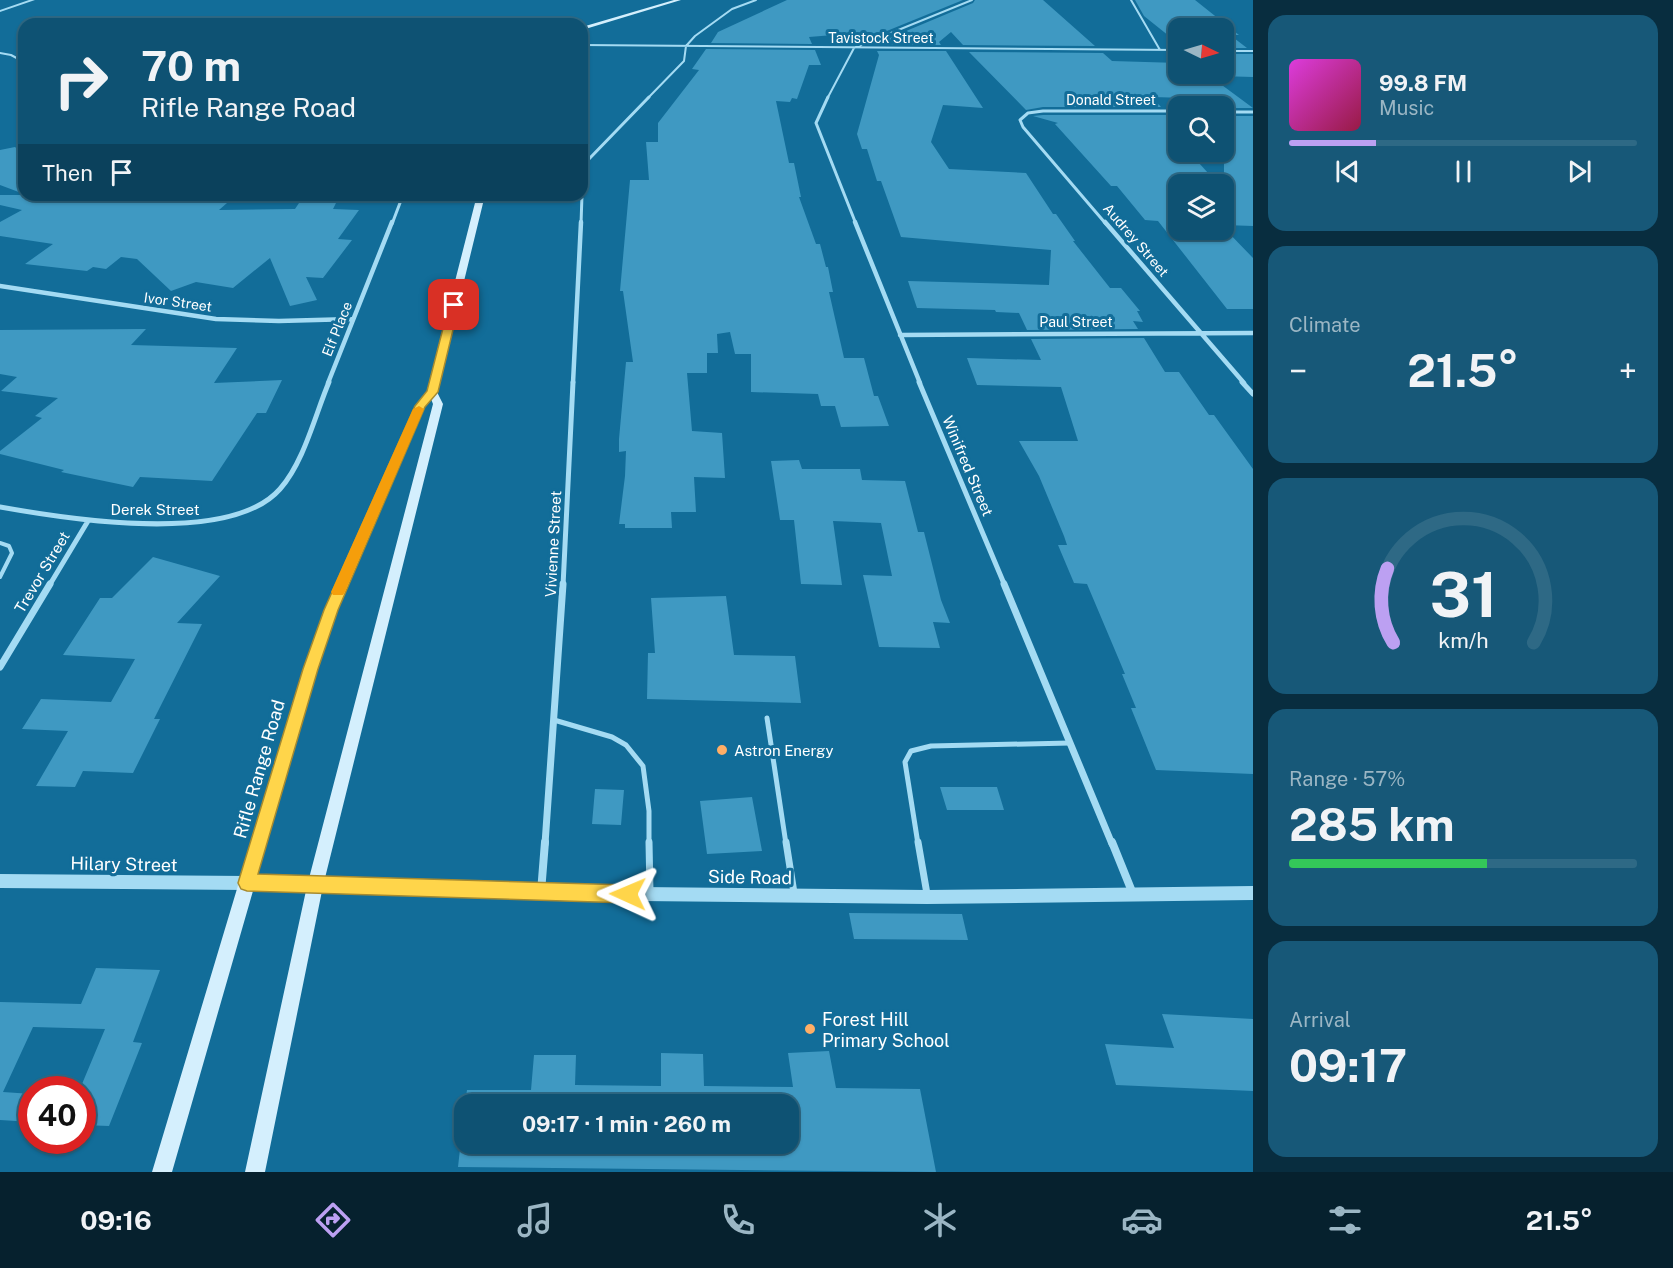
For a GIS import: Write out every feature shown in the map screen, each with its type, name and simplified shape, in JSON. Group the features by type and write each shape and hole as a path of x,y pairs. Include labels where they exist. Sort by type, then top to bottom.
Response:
{"main road":[{"path":"588,28 679,0"},
{"name":"Rifle Range Road","path":"162,1172 310,669 331,610 420,406 432,392 480,201"},
{"name":"Rifle Range Road","path":"255,1172 315,886 438,404 432,392"}],"street":[{"path":"0,11 33,0"},
{"path":"686,46 694,36 722,15 756,0"},
{"path":"854,48 972,0"},
{"path":"1131,0 1160,50"},
{"name":"Tavistock Street","path":"588,45 1168,50"},
{"name":"Vivienne Street","path":"588,160 684,61 686,46"},
{"name":"Winifred Street","path":"854,48 816,123 900,335 1134,894"},
{"path":"1234,51 1253,51"},
{"path":"0,53 18,59"},
{"name":"Donald Street","path":"1043,111 1168,111"},
{"name":"Audrey Street","path":"1043,111 1022,116 1021,123 1253,394"},
{"path":"1234,112 1253,112"},
{"name":"Elf Place","path":"293,472 401,201"},
{"name":"Vivienne Street","path":"541,893 562,615 582,201"},
{"name":"Ivor Street","path":"0,286 216,319 279,321 354,319"},
{"name":"Paul Street","path":"900,335 1253,333"},
{"name":"Derek Street","path":"0,507 88,520 162,523 223,519 262,504 280,490 293,472"},
{"name":"Trevor Street","path":"1,664 88,520"},
{"name":"Hilary Street","path":"0,881 247,883"},
{"name":"Side Road","path":"247,883 541,893 794,896 927,897 1253,893"}],"lane":[{"path":"0,543 9,546 12,553 0,577"},
{"path":"767,718 794,896"},
{"path":"554,720 612,737 626,745 644,766 649,811 650,894"},
{"path":"927,897 907,782 905,762 911,751 931,746 1070,743"}],"building":[{"path":"787,0 963,0 872,37 870,32 809,37 812,44 711,43 718,32"},
{"path":"975,0 1043,0 1095,46 963,45 951,32 939,42 941,45 875,44 973,3"},
{"path":"1135,0 1195,0 1218,18 1168,18 1168,35 1144,16"},
{"path":"1234,38 1247,48 1234,48"},
{"path":"706,49 815,50 821,65 809,65 797,99 792,98 790,102 776,101 789,163 794,163 801,197 799,197 816,244 820,244 826,267 828,267 833,292 829,292 844,358 864,358 874,396 878,396 889,426 841,427 835,406 821,406 818,394 751,392 751,354 735,354 730,332 717,334 718,353 707,353 707,373 687,373 692,431 722,433 725,478 694,477 696,512 671,512 672,528 625,528 625,524 619,524 626,451 619,452 619,439 626,362 633,362 623,291 620,291 630,180 649,180 646,142 658,142 658,123 699,70 692,69"},
{"path":"877,51 946,51 983,108 943,105 931,142 949,169 1026,173 1053,214 1056,214 1075,241 1073,241 1110,288 1121,288 1140,311 1137,311 1143,322 1133,321 1138,329 1027,330 1019,313 996,312 995,310 917,308 908,281 1049,285 1051,250 901,237 881,181 877,181 867,149 862,149 857,134 879,55"},
{"path":"969,52 1103,53 1112,61 1168,63 1168,84 1221,84 1253,108 1234,108 1234,96 1168,96 1152,97 1161,107 1043,107 1026,110"},
{"path":"1234,54 1253,54 1253,77 1234,76"},
{"path":"1167,115 1168,162 1198,162 1209,174 1168,174 1168,234 1158,221 1145,220 1117,186 1111,186 1055,124 1058,123 1033,116"},
{"path":"1234,116 1253,116 1253,226 1234,225 1234,174 1224,174 1224,162 1234,162"},
{"path":"15,147 18,150 18,192 0,185 0,150"},
{"path":"0,195 18,195 18,201 227,203 219,210 295,209 299,203 336,203 333,209 359,210 338,239 352,240 323,278 306,277 317,300 290,306 270,258 233,288 196,282 171,291 137,259 121,257 106,269 93,267 87,271 25,264 53,244 0,236 0,222 22,210 0,205"},
{"path":"1234,238 1253,258 1253,309 1227,309 1173,240"},
{"path":"146,329 131,345 237,348 214,383 282,380 266,413 257,413 212,481 140,477 133,487 61,472 64,470 0,454 0,451 42,418 35,416 58,398 1,391 17,377 0,374 0,330"},
{"path":"1144,338 1165,372 1179,372 1209,415 1214,415 1253,469 1253,774 1156,770 1131,708 1136,708 1122,674 1125,674 1087,584 1074,583 1058,545 1067,545 1064,536 1039,476 1019,441 1078,441 1061,387 977,385 967,358 1041,360 1031,339"},
{"path":"799,460 802,469 860,469 862,480 905,481 918,532 924,532 941,600 950,623 933,622 940,648 879,647 863,575 892,576 881,523 833,521 842,585 801,584 794,520 780,520 771,461"},
{"path":"153,557 220,576 177,623 202,624 154,719 160,719 133,773 83,771 75,787 36,786 68,731 22,729 41,699 111,702 135,659 63,655 100,598 112,598"},
{"path":"726,596 734,655 795,656 801,703 647,699 648,653 655,653 651,598"},
{"path":"940,787 997,787 1004,810 947,810"},
{"path":"595,789 624,790 621,825 592,824"},
{"path":"752,797 762,851 707,854 700,801"},
{"path":"849,913 962,914 968,940 854,939"},
{"path":"96,968 160,970 133,1042 142,1043 109,1126 96,1126 96,1076 85,1076 105,1029 33,1027 3,1092 18,1093 18,1121 0,1120 0,1002 81,1004"},
{"path":"1162,1014 1253,1019 1253,1091 1116,1085 1105,1044 1174,1048"},
{"path":"829,1051 836,1088 920,1089 936,1172 458,1167 459,1154 799,1154 799,1094 466,1094 467,1090 531,1090 534,1055 576,1055 575,1085 661,1086 661,1053 703,1054 704,1086 793,1087 788,1053"}],"slow traffic":[{"path":"338,592 419,409"}],"place":[{"name":"Astron Energy","path":"722,750"},
{"name":"Forest Hill Primary School","path":"810,1029"}],"route":[{"path":"454,305 432,392 420,406 369,518 331,610 310,669 247,883 628,894"}]}
